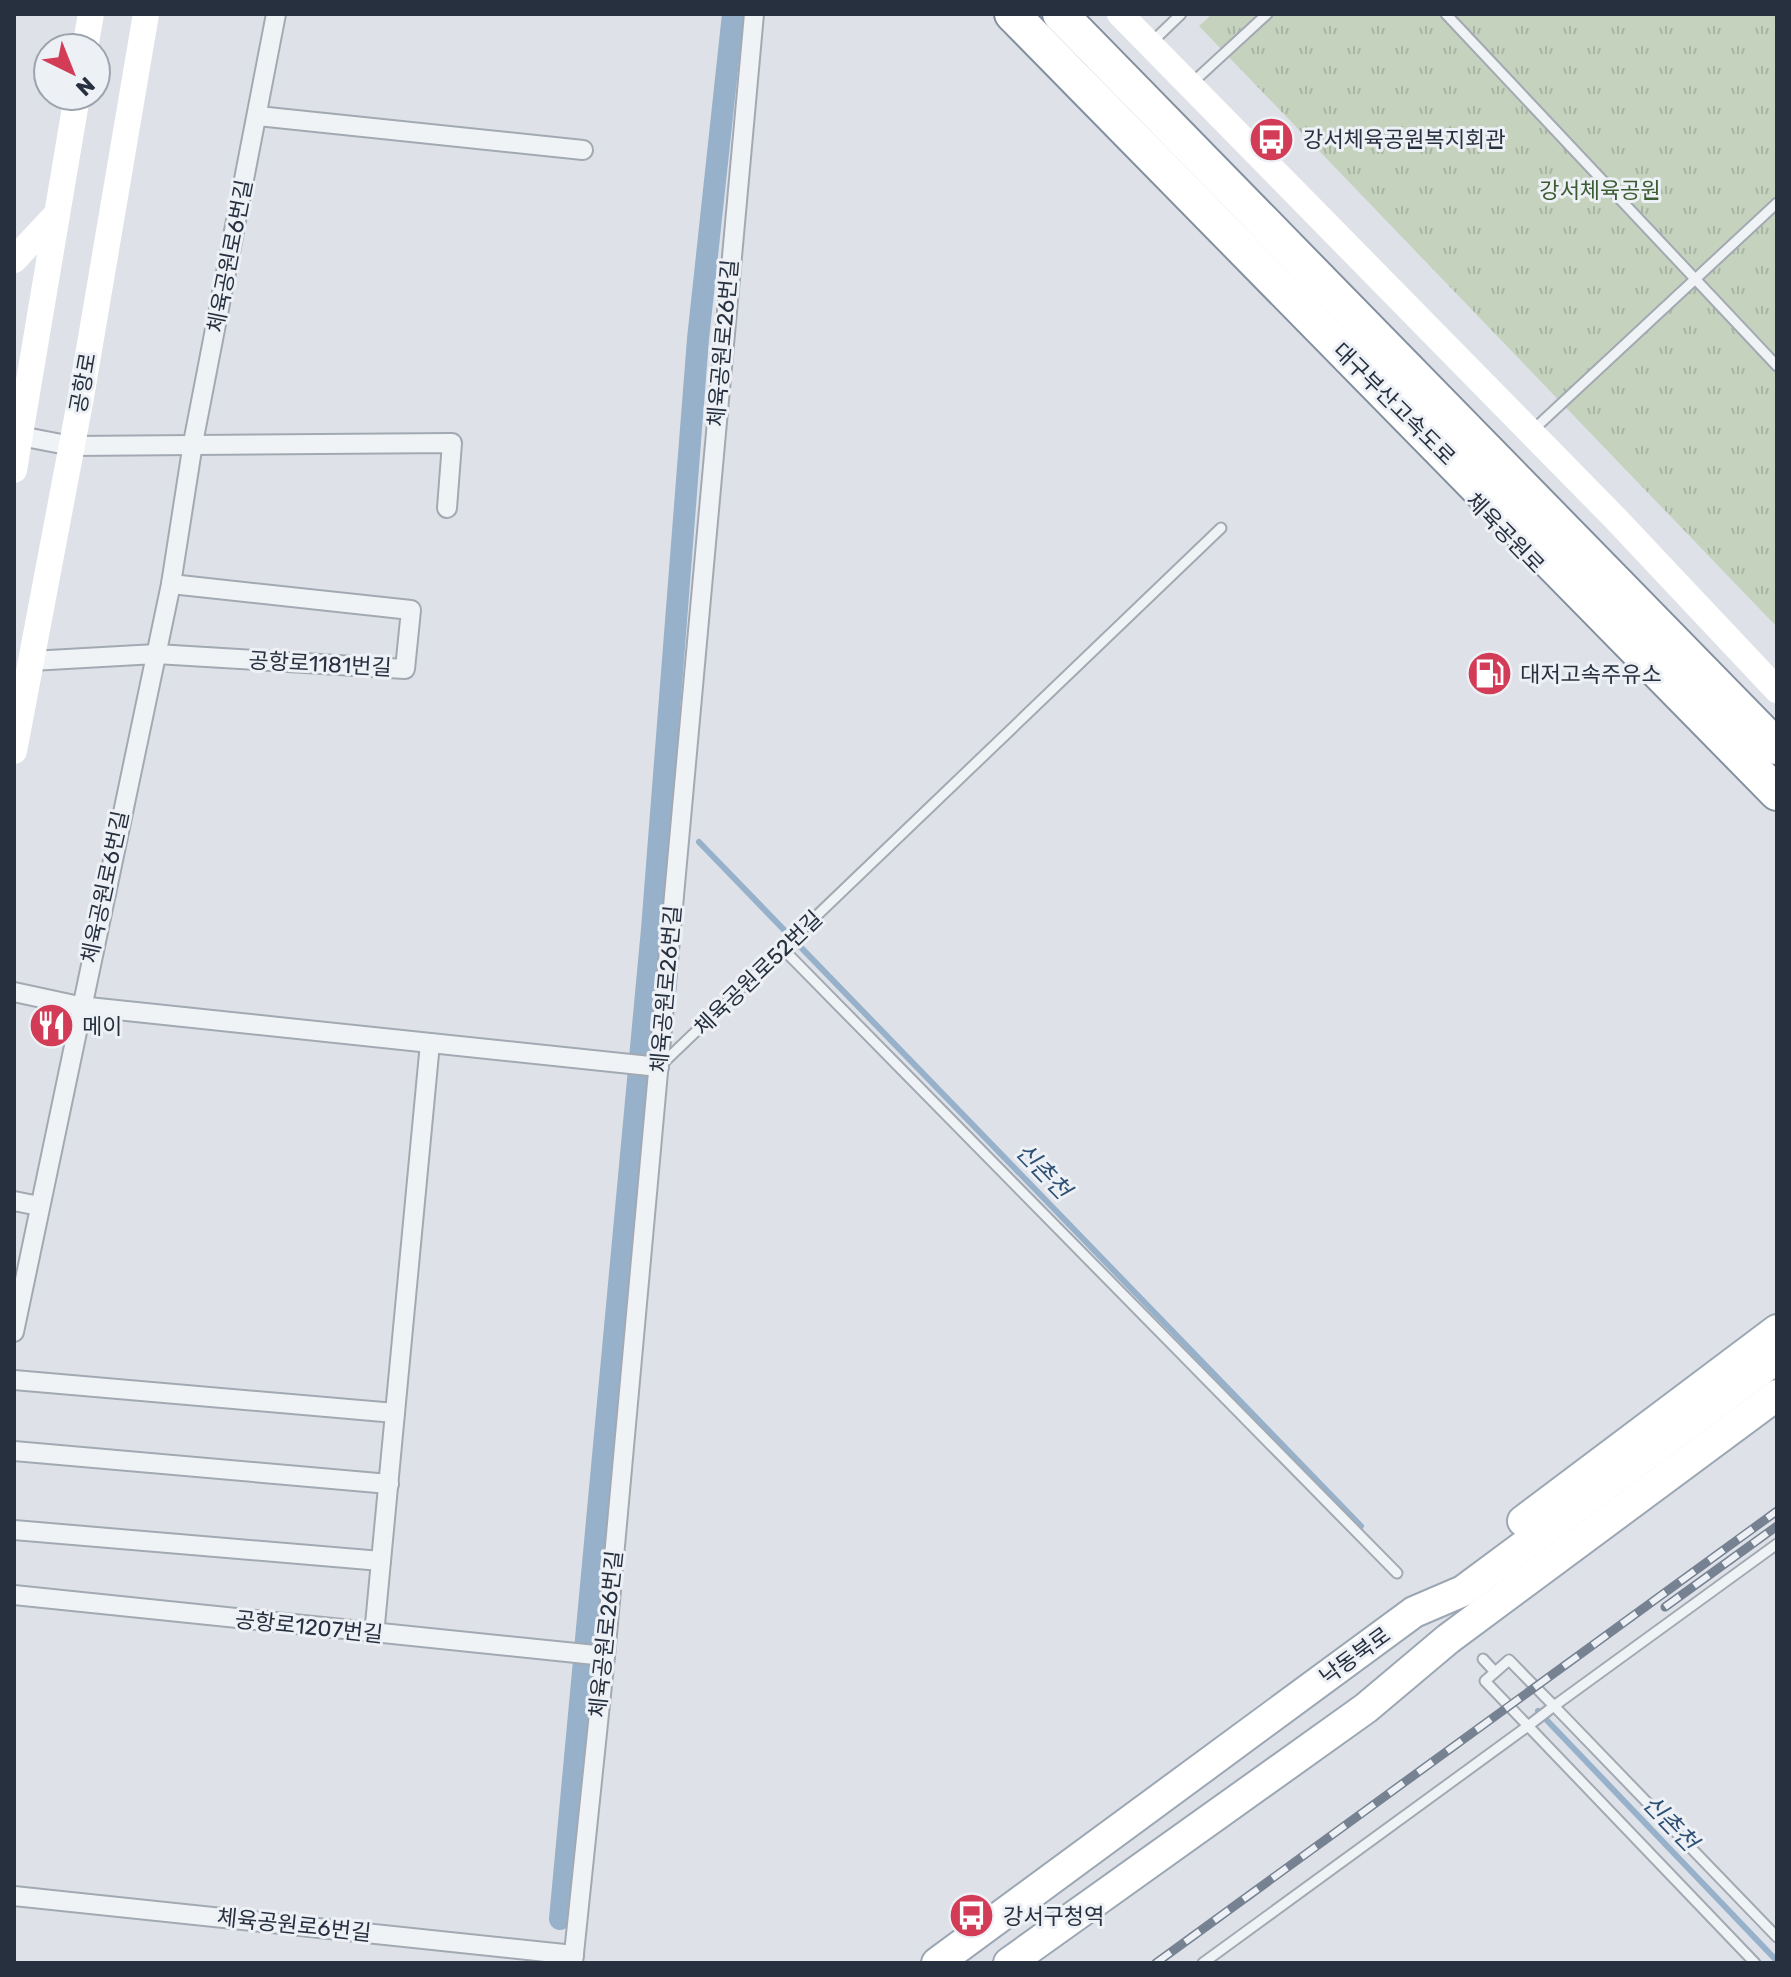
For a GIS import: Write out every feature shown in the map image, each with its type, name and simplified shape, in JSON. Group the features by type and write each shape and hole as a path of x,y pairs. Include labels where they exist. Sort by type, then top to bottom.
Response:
{"highway":[{"name":"대구부산고속도로","path":"1012,14 1777,793"},
{"name":"대구부산고속도로","path":"1060,14 1777,747"}],"main road":[{"name":"공항로","path":"14,751 72,446 146,14"},
{"name":"체육공원로","path":"999,14 1777,812"},
{"path":"1120,14 1530,432 1777,690"},
{"path":"14,470 74,112"},
{"path":"14,260 57,214"},
{"path":"1414,1612 1504,1534 1777,1330"},
{"name":"낙동북로","path":"937,1963 1414,1612 1463,1591 1777,1358"},
{"name":"낙동북로","path":"1009,1963 1366,1708 1448,1639 1777,1395"},
{"path":"1366,1708 1473,1642 1777,1419"},
{"path":"1031,1963 1109,1892"}],"street":[{"name":"체육공원로6번길","path":"14,1332 79,1006 171,584 193,443 276,14"},
{"name":"체육공원로26번길","path":"573,1959 605,1656 754,14"},
{"path":"258,116 583,150"},
{"path":"20,436 72,446 452,443 447,508"},
{"name":"공항로1181번길","path":"31,661 156,654 405,669 411,610 171,584"},
{"path":"14,992 79,1006 659,1067"},
{"path":"374,1635 430,1043"},
{"path":"14,1201 39,1206"},
{"path":"14,1380 395,1413"},
{"path":"14,1451 389,1484"},
{"path":"14,1530 381,1561"},
{"name":"공항로1207번길","path":"14,1595 374,1635 605,1656"},
{"name":"체육공원로6번길","path":"14,1896 573,1959"}],"lane":[{"path":"1150,44 1181,14"},
{"path":"1190,85 1267,14"},
{"path":"1446,14 1777,366"},
{"path":"1530,432 1777,203"},
{"name":"체육공원로52번길","path":"659,1067 1221,528"},
{"path":"783,949 1397,1573"},
{"path":"1203,1963 1777,1544"},
{"path":"1483,1659 1495,1672"},
{"path":"1755,1963 1485,1681 1509,1660 1777,1937"}],"green space":[{"name":"강서체육공원","path":"1212,14 1777,14 1777,627 1199,26"}],"waterway":[{"path":"560,1919 652,929 698,339 733,14"},
{"name":"신촌천","path":"661,803 672,814"},
{"name":"신촌천","path":"699,842 1361,1526"},
{"name":"신촌천","path":"1538,1711 1777,1961"}],"railway":[{"path":"1156,1963 1777,1511"},
{"path":"1665,1607 1777,1526"}],"place":[{"name":"강서체육공원복지회관","path":"1272,139"},
{"name":"대저고속주유소","path":"1489,674"},
{"name":"메이","path":"51,1026"},
{"name":"강서구청역","path":"972,1916"}]}
